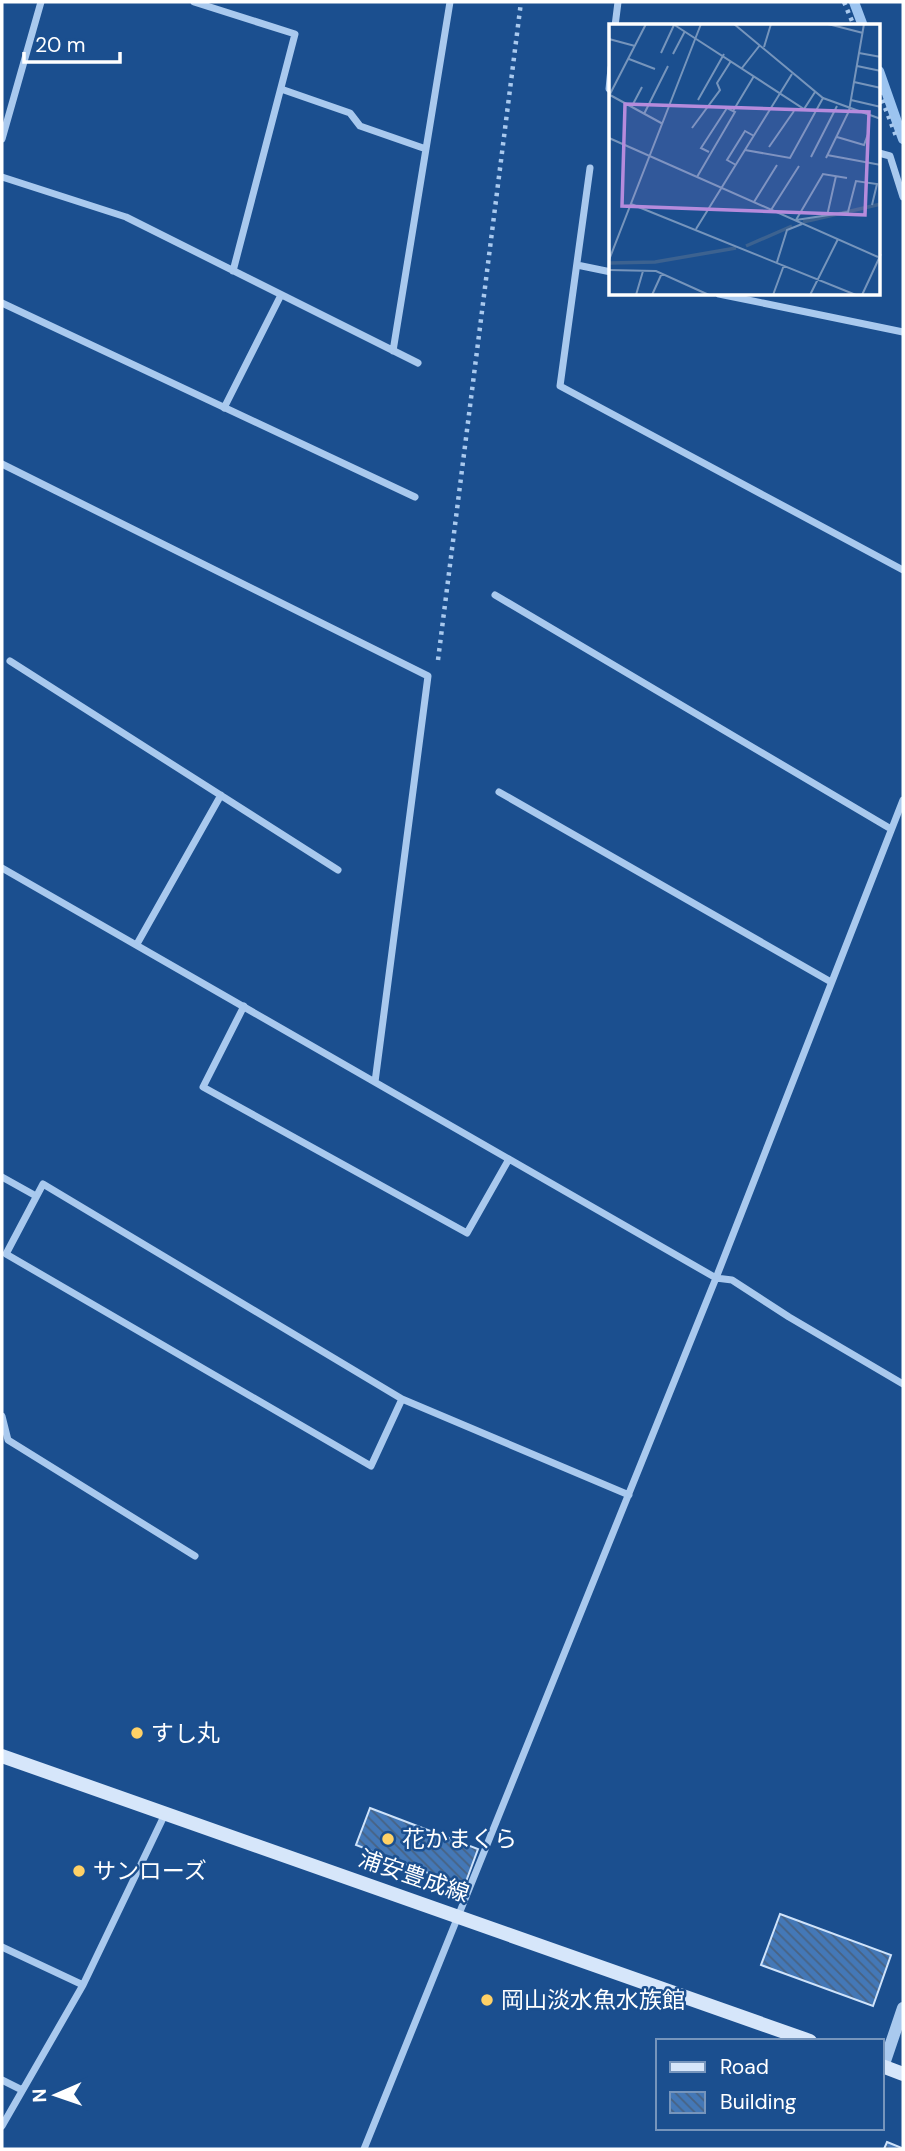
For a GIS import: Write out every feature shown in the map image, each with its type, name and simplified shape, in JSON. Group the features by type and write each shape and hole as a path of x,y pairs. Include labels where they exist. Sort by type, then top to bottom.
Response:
{"main road":[{"name":"浦安豊成線","path":"2,1756 804,2039"},
{"path":"884,2068 903,2074"}],"street":[{"path":"2,139 41,2"},
{"path":"194,2 295,34 233,271"},
{"path":"393,351 450,2"},
{"path":"615,24 618,2"},
{"path":"281,89 349,113 360,126 426,149"},
{"path":"880,153 890,156 903,197"},
{"path":"590,168 560,386 903,570"},
{"path":"2,177 126,217 418,363"},
{"path":"577,265 609,272"},
{"path":"224,408 281,295"},
{"path":"729,296 903,332"},
{"path":"2,303 415,497"},
{"path":"2,464 428,676 375,1082"},
{"path":"495,596 891,829"},
{"path":"10,661 338,870"},
{"path":"499,792 831,982"},
{"path":"137,944 221,795"},
{"path":"364,2149 716,1278 903,800"},
{"path":"2,868 716,1278 732,1280 903,1384"},
{"path":"243,1006 203,1087 467,1233 509,1159"},
{"path":"2,1177 36,1196"},
{"path":"402,1399 371,1466 6,1254 43,1184 402,1399 629,1495"},
{"path":"2,1416 8,1440 195,1556"},
{"path":"2,2126 83,1985 166,1813"},
{"path":"2,1947 83,1985"},
{"path":"884,2061 903,2008"},
{"path":"2,2080 22,2090"}],"path":[{"path":"428,676 437,662 520,2"},
{"path":"844,2 853,24"},
{"path":"880,95 897,138 890,156"}],"building":[{"path":"370,1808 478,1849 464,1887 356,1845"},
{"path":"780,1914 891,1955 873,2006 761,1965"},
{"path":"887,2142 902,2148 884,2149"}],"waterway":[{"path":"854,2 862,24"},
{"path":"880,74 903,139"}],"place":[{"name":"すし丸","path":"137,1733"},
{"name":"花かまくら","path":"388,1839"},
{"name":"サンローズ","path":"79,1871"},
{"name":"岡山淡水魚水族館","path":"487,2000"}]}
